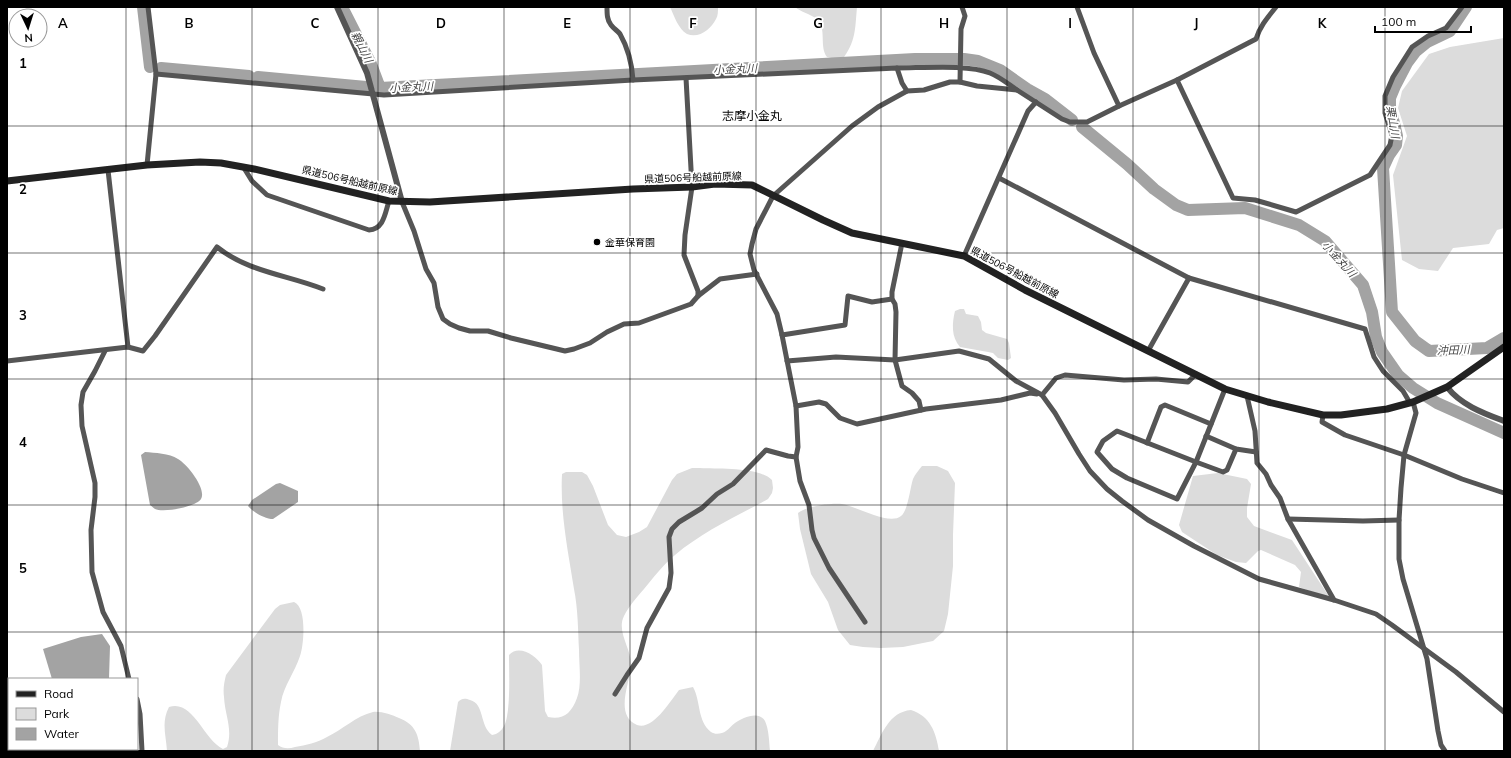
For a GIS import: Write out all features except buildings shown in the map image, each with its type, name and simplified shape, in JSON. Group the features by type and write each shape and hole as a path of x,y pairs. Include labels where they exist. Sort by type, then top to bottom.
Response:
{"main road":[{"name":"県道506号船越前原線","path":"7,181 148,165 200,162 221,163 315,183 389,201 402,202 430,202 633,189 692,187 715,184 752,185 823,220 852,232 964,256 1024,290 1225,389 1323,415 1359,413 1387,409 1412,402 1447,387 1504,347"}],"street":[{"path":"148,7 156,74 148,165"},
{"path":"337,7 367,73 402,202 414,231 426,269 434,284 441,314 443,319 447,322 459,328 488,331 565,351 590,343 607,332 624,324 640,323 691,304 698,296 720,279 757,274"},
{"path":"607,7 607,18 611,26 619,33 632,67 633,80"},
{"path":"960,82 961,29 964,16 962,7"},
{"path":"1077,7 1094,53 1119,106"},
{"path":"156,74 384,95 633,80 897,68 960,68 990,73 1004,80 1062,119 1070,122 1087,122 1177,80 1256,38 1264,21 1276,7"},
{"path":"1177,80 1233,198 1255,200 1296,212 1370,175 1390,145 1392,135 1385,113 1385,96 1393,77 1412,47 1428,36 1446,28 1462,7"},
{"path":"897,68 902,83 907,91"},
{"path":"686,78 692,187 685,235 684,255 698,291 698,296"},
{"path":"865,622 832,574 820,552 812,530 809,505 800,481 796,457 798,447 796,406 782,334 777,314 757,274 750,254 756,229 772,196 852,126 878,107 907,91 924,90 950,82 1017,90"},
{"path":"964,256 1028,111 1036,102"},
{"path":"244,168 252,181 267,195 369,230 378,228 382,224 389,201"},
{"path":"108,170 128,347"},
{"path":"999,178 1189,278 1365,329 1374,357 1383,371 1412,402 1416,413 1404,455 1399,520 1399,559 1403,579 1425,649 1438,732 1441,745 1445,751"},
{"path":"902,243 892,292 892,300 895,304 896,312 895,360 902,386 912,393 919,402 922,410"},
{"path":"7,361 105,351 128,347 143,351 217,247 226,254 249,266 275,276 301,281 323,289"},
{"path":"1148,351 1189,278"},
{"path":"782,334 846,325 848,296 872,302 892,300"},
{"path":"105,351 83,392 81,405 82,426 95,483 91,530 92,572 103,612 121,646 129,678"},
{"path":"787,361 836,357 895,360 959,351 989,359 1016,381 1042,395 1055,413 1078,454 1090,471 1112,493 1148,520 1194,546 1259,579 1334,600 1376,614 1456,672 1504,712"},
{"path":"1042,395 1056,378 1066,375 1124,380 1156,379 1188,382 1196,374"},
{"path":"1447,387 1454,396 1470,406 1504,421"},
{"path":"1225,389 1196,462 1177,499 1127,478 1112,469 1097,452 1103,441 1117,431 1196,462 1223,472 1227,470 1236,449"},
{"path":"796,406 819,402 826,404 840,418 858,424 922,410 971,402 1001,400 1030,393 1042,395"},
{"path":"1247,396 1255,431 1257,463 1266,474 1271,485 1280,498 1288,519 1334,600"},
{"path":"1147,443 1161,407 1165,404 1211,424"},
{"path":"1323,415 1322,422 1345,435 1404,455 1462,479 1504,493"},
{"path":"1206,436 1236,449 1256,452"},
{"path":"615,694 640,658 647,628 669,588 671,573 669,538 672,529 679,522 702,508 716,494 733,484 766,450 796,457"},
{"path":"1288,519 1363,521 1399,520"},
{"path":"138,705 142,751"}],"green space":[{"path":"670,7 718,7 718,13 714,23 708,29 700,34 691,35 687,34 681,29"},
{"path":"795,7 857,7 855,29 852,41 842,60 827,57 823,48 822,27 820,23 814,17"},
{"path":"1504,38 1504,228 1497,230 1489,244 1453,248 1438,271 1419,269 1402,260 1393,175 1407,136 1398,108 1402,91 1429,54 1450,47"},
{"path":"964,309 966,314 978,316 981,322 982,330 986,333 1007,339 1011,358 1008,360 998,358 993,353 960,347 955,339 953,320 955,311"},
{"path":"922,466 937,466 948,471 955,483 953,566 948,614 944,631 933,641 903,647 881,648 850,645 838,630 828,602 811,574 800,529 798,513 807,508 842,504 881,517 889,519 896,518 901,516 905,509 913,479"},
{"path":"692,468 717,468 758,473 772,480 772,493 768,499 708,532 675,555 659,571 628,609 622,622 623,634 631,660 625,698 626,714 630,720 637,725 643,726 661,714 679,690 693,687 703,722 711,732 716,734 723,733 742,719 755,715 759,716 765,721 766,724 769,736 770,751 450,751 458,702 462,699 475,702 480,710 485,726 492,735 498,733 503,728 508,712 509,702 509,655 513,652 527,652 536,658 542,665 545,711 548,717 562,717 569,712 575,704 579,693 580,681 578,620 563,518 562,474 566,472 582,472 587,475 593,486 608,525 617,535 626,537 647,527 672,480 677,474"},
{"path":"1218,473 1247,479 1251,484 1247,517 1254,526 1292,540 1328,595 1325,597 1299,587 1301,572 1295,565 1261,550 1258,551 1246,563 1236,562 1217,555 1182,532 1179,525 1193,476"},
{"path":"294,602 298,605 303,618 303,644 298,662 282,696 279,718 278,745 288,748 307,745 333,734 367,714 376,712 393,716 409,723 419,740 420,751 167,751 165,718 169,707 177,706 185,709 191,714 216,744 223,749 227,747 229,740 229,728 224,691 226,675 275,609 280,605"},
{"path":"911,710 923,716 931,726 936,737 939,751 873,751 883,731 892,719 903,712"}],"water":[{"path":"145,452 174,457 182,462 191,471 199,483 202,495 201,499 198,502 186,507 165,510 155,509 150,505 141,455"},
{"path":"280,483 298,491 298,502 273,519 259,515 248,506 252,500 276,484"},
{"path":"102,634 110,646 109,678 52,678 43,649 81,637"}],"waterway":[{"name":"小金丸川","path":"143,7 150,67"},
{"name":"小金丸川","path":"342,7 371,64 380,88 915,59 964,59 978,61 1000,70 1027,89 1045,99 1072,120"},
{"name":"栗山川","path":"1466,7 1450,31 1427,42 1416,51 1407,63 1390,98 1390,107 1397,136 1396,145 1383,168 1392,312 1415,341 1429,351 1487,348 1504,338"},
{"name":"小金丸川","path":"161,68 249,76"},
{"name":"小金丸川","path":"258,77 366,87"},
{"name":"小金丸川","path":"1082,127 1127,164 1154,189 1176,205 1188,210 1245,208 1299,225 1325,241 1363,285 1372,312 1376,337 1382,352 1398,375 1413,388 1437,403 1504,433"}],"place":[{"name":"金華保育園","path":"597,242"}],"district":[{"name":"志摩小金丸","path":"752,116"}],"water label":[{"name":"親山川","path":"362,47"},
{"name":"沖田川","path":"1453,350"}]}
